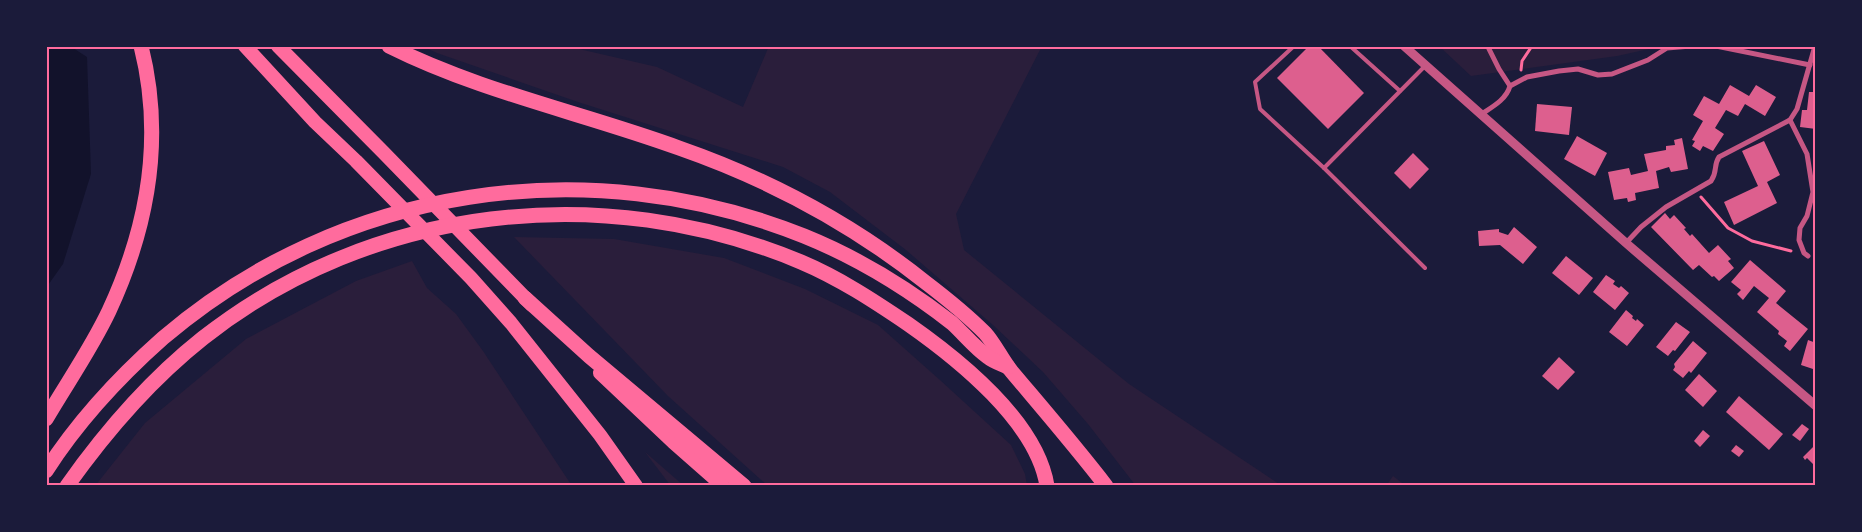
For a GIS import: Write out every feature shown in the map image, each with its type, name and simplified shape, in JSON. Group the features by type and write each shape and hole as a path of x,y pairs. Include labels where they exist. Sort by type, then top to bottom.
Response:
{"highway":[{"path":"46,419 108,313 128,268 145,208 151,165 153,129 150,95 141,46"},
{"path":"245,46 315,122 471,278 511,322 560,383 636,486"},
{"path":"278,46 595,369 723,486"},
{"path":"389,46 471,80 688,151 754,178 797,199 873,244 943,296 986,334 1008,367 1106,486"},
{"path":"46,471 95,407 148,352 202,308 259,270 302,248 354,226 382,217 427,205 508,192 576,189 642,194 713,207 772,224 835,250 895,283 953,324 989,359 1008,367"},
{"path":"68,486 103,438 126,411 177,360 204,337 272,292 312,271 355,253 394,240 470,222 539,214 600,215 663,223 714,234 800,262 860,293 916,329 952,356 980,382 1023,429 1036,451 1047,486"},
{"path":"525,298 589,356 744,486"}],"street":[{"path":"1404,46 1626,243 1816,406"},
{"path":"1510,86 1527,77 1559,71 1578,69 1598,75 1612,74 1648,60 1667,48 1691,46"},
{"path":"1716,46 1810,65"},
{"path":"1626,243 1666,206 1711,182 1716,175 1716,163 1719,157 1790,120 1797,109 1815,46"},
{"path":"1480,115 1508,94 1510,86 1489,49"},
{"path":"1790,120 1807,154 1813,192 1807,216 1800,228 1798,240 1804,253 1808,256"}],"lane":[{"path":"1294,46 1255,82 1260,109 1324,168 1426,268"},
{"path":"1350,46 1400,91"},
{"path":"1324,168 1425,66"}],"path":[{"path":"1520,81 1522,61 1532,46"},
{"path":"1696,191 1728,228 1752,241 1788,249 1795,253"}],"shaded area":[{"path":"46,46 70,46 87,57 91,174 63,264 46,288"},
{"path":"422,46 566,46 657,67 743,107 769,46 1042,46 956,214 964,250 1129,384 1282,486 1136,486 1088,424 1043,372 993,325 906,250 830,192 783,167 578,102 437,53"},
{"path":"1439,46 1662,46 1617,56 1471,76"},
{"path":"514,237 614,239 724,258 805,289 878,325 1011,445 1025,474 1027,486 768,486 668,396"},
{"path":"412,261 427,288 456,314 483,351 572,486 95,486 145,423 246,339 356,281"},
{"path":"645,452 684,486 671,486"},
{"path":"1393,476 1406,486 1386,486"}],"building":[{"path":"1309,46 1318,46 1364,93 1328,129 1277,78"},
{"path":"1730,85 1749,96 1756,85 1776,97 1765,116 1745,104 1738,116 1726,110 1715,128 1724,134 1713,151 1703,146 1700,151 1692,146 1695,141 1692,140 1703,121 1693,115 1704,96 1719,104"},
{"path":"1809,92 1816,92 1816,129 1800,127 1802,110 1807,110"},
{"path":"1537,104 1572,107 1569,135 1535,131"},
{"path":"1577,136 1607,153 1595,176 1564,159"},
{"path":"1682,138 1688,169 1671,172 1669,167 1656,171 1659,188 1635,193 1636,200 1628,202 1627,198 1614,200 1608,172 1629,168 1631,175 1648,171 1644,154 1666,150 1666,146 1675,145 1674,140"},
{"path":"1814,139 1816,139 1816,157 1813,157"},
{"path":"1764,141 1780,175 1767,182 1777,203 1734,225 1724,202 1758,186 1742,151"},
{"path":"1413,153 1429,169 1410,189 1394,173"},
{"path":"1665,213 1670,219 1674,215 1686,228 1684,229 1690,236 1692,234 1709,253 1718,245 1731,259 1728,261 1734,268 1719,281 1699,265 1693,270 1651,227"},
{"path":"1514,227 1537,247 1523,264 1500,245 1479,246 1478,231 1499,229 1499,232 1508,235"},
{"path":"1566,256 1593,278 1579,295 1552,273"},
{"path":"1750,260 1786,291 1776,303 1808,329 1790,351 1784,346 1787,341 1778,334 1779,331 1757,312 1769,298 1754,286 1743,300 1737,294 1741,290 1731,282"},
{"path":"1606,275 1615,281 1613,284 1619,288 1621,286 1629,293 1615,310 1593,292"},
{"path":"1626,310 1633,316 1632,318 1636,321 1637,319 1644,325 1627,346 1609,332"},
{"path":"1676,322 1690,332 1675,351 1673,350 1668,356 1656,347"},
{"path":"1808,340 1816,343 1816,370 1801,365"},
{"path":"1693,341 1707,353 1691,373 1689,371 1683,378 1673,370 1674,364"},
{"path":"1559,357 1575,372 1558,390 1542,376"},
{"path":"1699,374 1717,391 1703,407 1685,390"},
{"path":"1739,396 1783,434 1769,450 1726,412"},
{"path":"1802,424 1809,429 1800,441 1792,435"},
{"path":"1703,430 1710,436 1700,447 1694,441"},
{"path":"1816,444 1816,467 1807,458 1805,460 1803,457"},
{"path":"1736,445 1744,451 1739,457 1731,451"}]}
